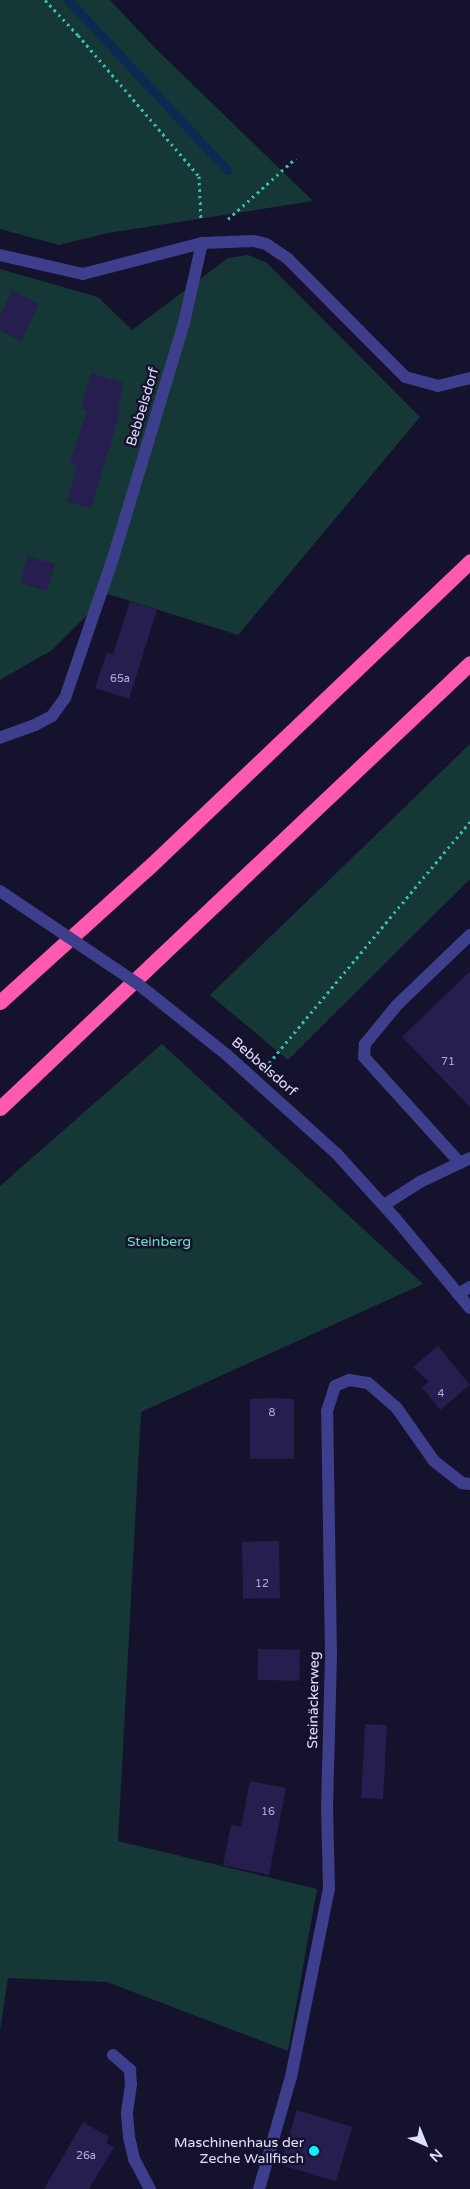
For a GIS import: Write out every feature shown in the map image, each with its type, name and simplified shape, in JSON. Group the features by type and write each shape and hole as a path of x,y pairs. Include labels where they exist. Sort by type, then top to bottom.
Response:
{"highway":[{"path":"0,1002 148,868 470,561"},
{"path":"0,1108 470,663"}],"street":[{"path":"0,255 82,274 202,243 254,241 266,244 288,259 405,377 438,386 470,378"},
{"name":"Bebbelsdorf","path":"0,738 36,725 52,716 59,709 65,698 113,558 184,323 202,243"},
{"name":"Bebbelsdorf","path":"0,891 138,984 256,1079 336,1153 384,1205 470,1308"},
{"path":"384,1205 420,1182 465,1160 364,1057 365,1044 397,1005 470,935"},
{"path":"458,1294 470,1287"},
{"name":"Steinäckerweg","path":"259,2189 291,2077 329,1888 327,1818 331,1656 327,1411 335,1386 349,1380 368,1383 396,1407 434,1461 462,1483 470,1484"},
{"path":"113,2056 126,2064 130,2070 131,2084 127,2114 129,2137 134,2159 150,2189"}],"path":[{"path":"44,0 78,35 199,176 202,243"},
{"path":"202,243 296,158"},
{"path":"256,1079 470,822"}],"green space":[{"path":"0,0 110,0 157,50 313,201 108,233 59,245 0,229"},
{"path":"248,255 267,263 420,417 238,635 108,594 52,650 0,680 0,269 98,297 132,330 228,258"},
{"path":"470,744 470,879 288,1060 210,995"},
{"name":"Steinberg","path":"162,1044 423,1284 141,1412 118,1841 317,1889 288,2051 107,1982 8,1978 0,2031 0,1186"}],"building":[{"path":"12,290 39,304 21,341 0,331 0,316"},
{"path":"91,373 123,383 118,410 120,411 91,508 67,502 77,465 70,463 87,410 81,409"},
{"path":"28,556 55,564 47,591 20,583"},
{"path":"130,601 157,610 129,699 95,688 107,652 113,654"},
{"path":"470,971 470,1107 402,1037"},
{"path":"438,1346 470,1385 440,1410 422,1387 429,1382 413,1367"},
{"path":"250,1399 294,1399 294,1459 250,1459"},
{"path":"279,1541 280,1598 243,1599 242,1542"},
{"path":"258,1649 300,1650 299,1681 257,1680"},
{"path":"365,1724 387,1725 383,1799 361,1798"},
{"path":"250,1781 286,1788 269,1875 223,1865 231,1825 241,1827"},
{"name":"Maschinenhaus der Zeche Wallfisch","path":"297,2110 352,2127 336,2181 280,2165"},
{"path":"83,2122 109,2137 106,2143 114,2147 89,2189 44,2189"}],"waterway":[{"path":"68,0 227,170"}],"place":[{"name":"Maschinenhaus der Zeche Wallfisch","path":"314,2151"}]}
